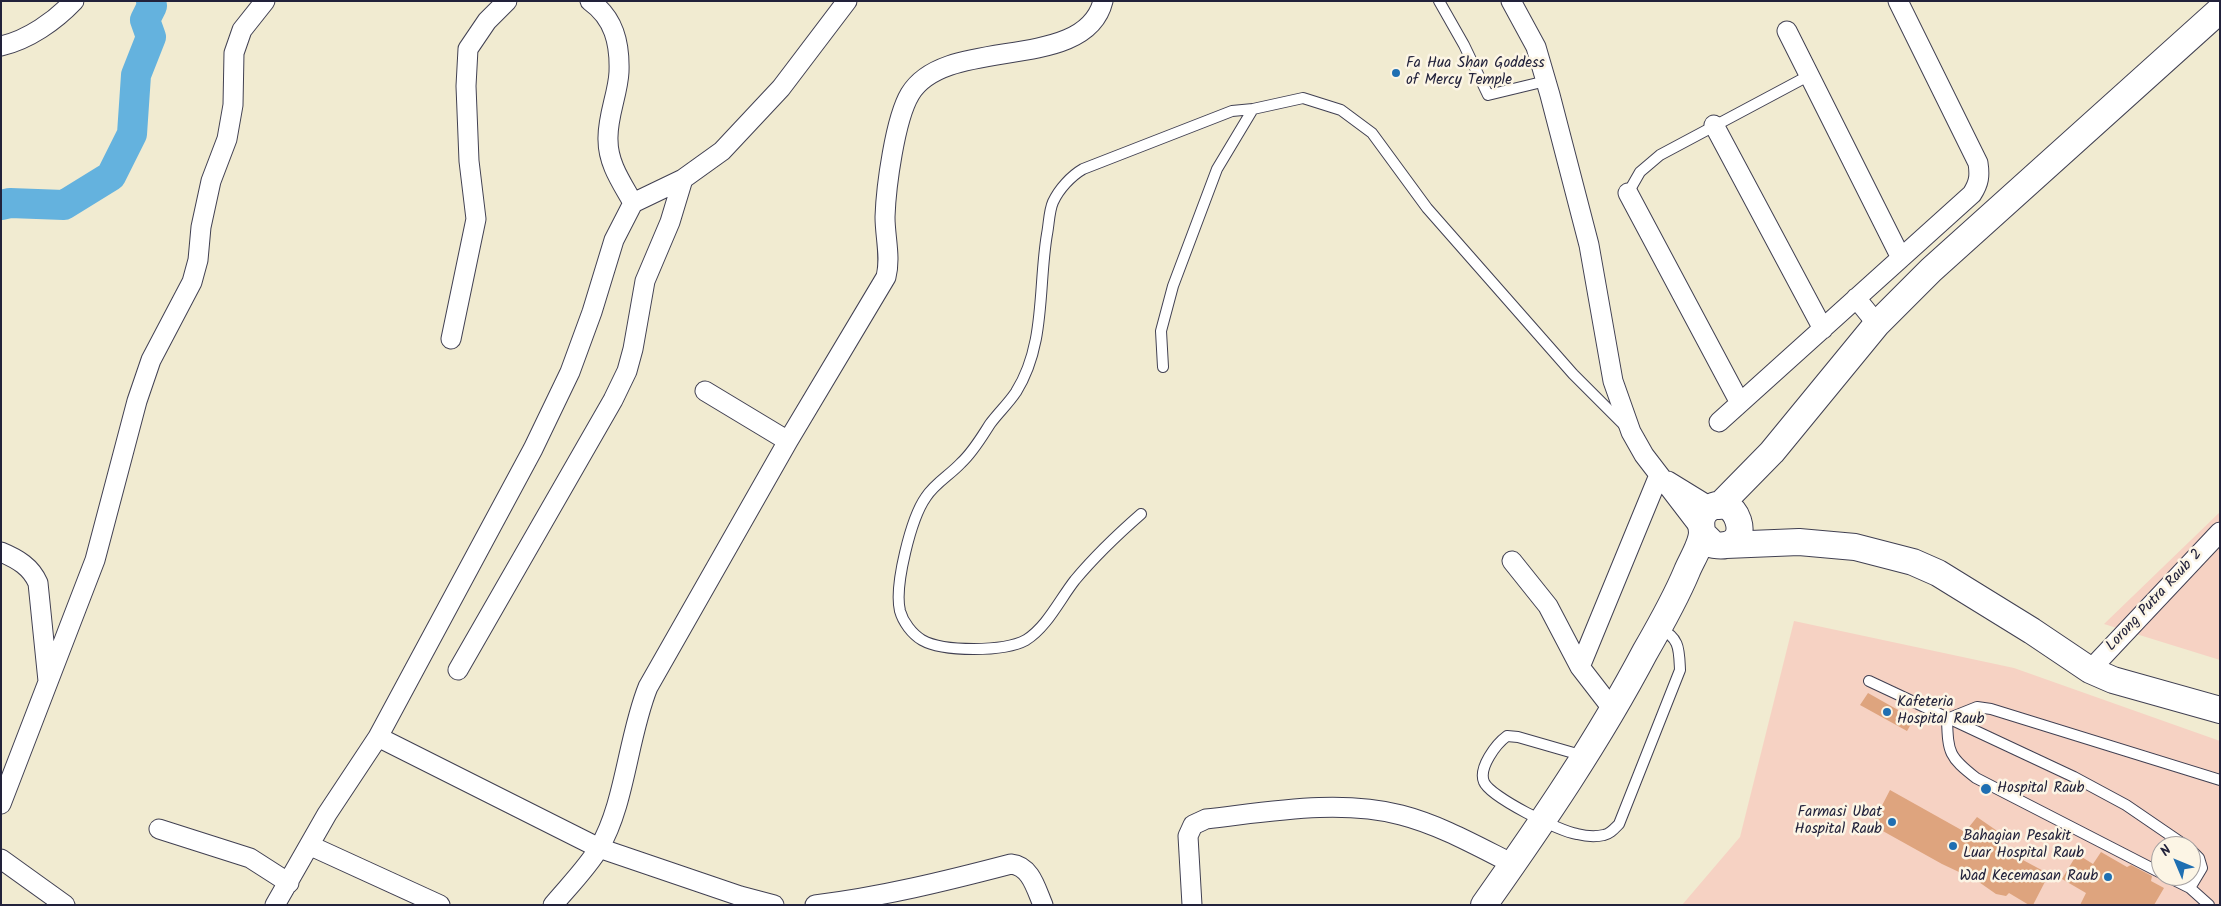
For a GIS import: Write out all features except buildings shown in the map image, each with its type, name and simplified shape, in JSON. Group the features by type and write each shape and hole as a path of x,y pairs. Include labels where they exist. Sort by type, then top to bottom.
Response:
{"street":[{"path":"1,46 14,43 60,16 74,1"},
{"path":"1,804 49,685 95,560 137,401 151,360 192,282 198,260 201,227 211,181 227,139 232,105 234,53 242,30 265,1"},
{"path":"451,339 476,219 469,161 466,96 468,49 487,21 507,1"},
{"path":"590,1 603,11 615,32 619,73 612,103 608,140 614,170 633,203"},
{"path":"275,905 311,846 327,814 378,737 533,448 570,372 592,312 614,240 633,203 683,178 722,151 780,88 847,1"},
{"path":"553,905 599,848 614,810 640,708 648,687 788,441 886,277 888,266 885,217 898,127 910,94 923,78 948,65 1059,41 1081,32 1096,18 1104,1"},
{"path":"1719,422 1972,194 1980,177 1978,163 1898,1"},
{"path":"1512,2 1536,47 1546,81 1589,246 1612,381 1631,432 1659,475 1719,525 1799,542 1855,547 1913,562 1938,573 2032,631 2090,670 2113,680 2220,710"},
{"path":"1484,905 1544,822 1614,712 1677,594 1719,525 1772,452 1877,324 1938,263 2220,10"},
{"path":"1787,31 1901,258"},
{"path":"1714,125 1823,329"},
{"path":"458,670 614,400 627,371 639,325 645,281 670,222 683,178"},
{"path":"1628,193 1740,403"},
{"path":"1856,298 1877,324"},
{"path":"705,391 788,441"},
{"path":"1580,667 1659,475"},
{"name":"Lorong Putra Raub 2","path":"2090,670 2220,532"},
{"path":"1,552 25,565 34,574 38,583 49,685"},
{"path":"1512,561 1548,606 1580,667 1614,712"},
{"path":"378,737 599,848 740,896 774,905"},
{"path":"1192,905 1188,836 1193,825 1206,819 1320,808 1354,808 1400,814 1442,829 1513,864"},
{"path":"159,829 250,858 288,882"},
{"path":"311,846 440,905"},
{"path":"1,859 64,905"},
{"path":"815,905 848,901 936,883 1012,864 1018,865 1028,872 1043,905"}],"lane":[{"path":"1439,1 1464,45 1488,95 1546,81"},
{"path":"1628,193 1640,172 1660,155 1810,75"},
{"path":"1141,514 1099,552 1041,626 1027,639 1011,646 963,649 937,645 922,640 910,629 903,618 900,608 900,591 910,532 917,510 928,494 974,449 1014,394 1031,363 1041,305 1042,260 1053,202 1073,175 1083,169 1232,111 1253,109 1303,98 1341,110 1372,133 1426,208 1574,374 1631,432"},
{"path":"1163,367 1161,331 1173,286 1217,169 1253,109"},
{"path":"1585,756 1518,737 1507,736 1499,742 1483,770 1483,781 1490,791 1544,822 1577,834 1593,836 1610,833 1619,824 1680,670 1680,651 1673,636 1658,628"},
{"path":"1869,681 2074,777 2126,805 2171,836"},
{"path":"1947,719 1977,708 1991,709 2220,780"},
{"path":"1947,719 1948,747 1962,767 1976,778 2151,868"},
{"path":"2186,886 2209,905"}],"shaded area":[{"path":"2220,512 2220,660 2104,624"},
{"name":"Hospital Raub","path":"1794,621 2014,668 2220,741 2220,905 1682,905 1740,837"}],"waterway":[{"path":"1,205 10,203 64,205 111,176 132,134 136,75 151,37 145,20 152,6 151,1"}],"place":[{"name":"Fa Hua Shan Goddess of Mercy Temple","path":"1396,73"},
{"name":"Kafeteria Hospital Raub","path":"1887,712"},
{"name":"Hospital Raub","path":"1986,789"},
{"name":"Farmasi Ubat Hospital Raub","path":"1892,822"},
{"name":"Bahagian Pesakit Luar Hospital Raub","path":"1953,846"},
{"name":"Wad Kecemasan Raub","path":"2108,877"}]}
